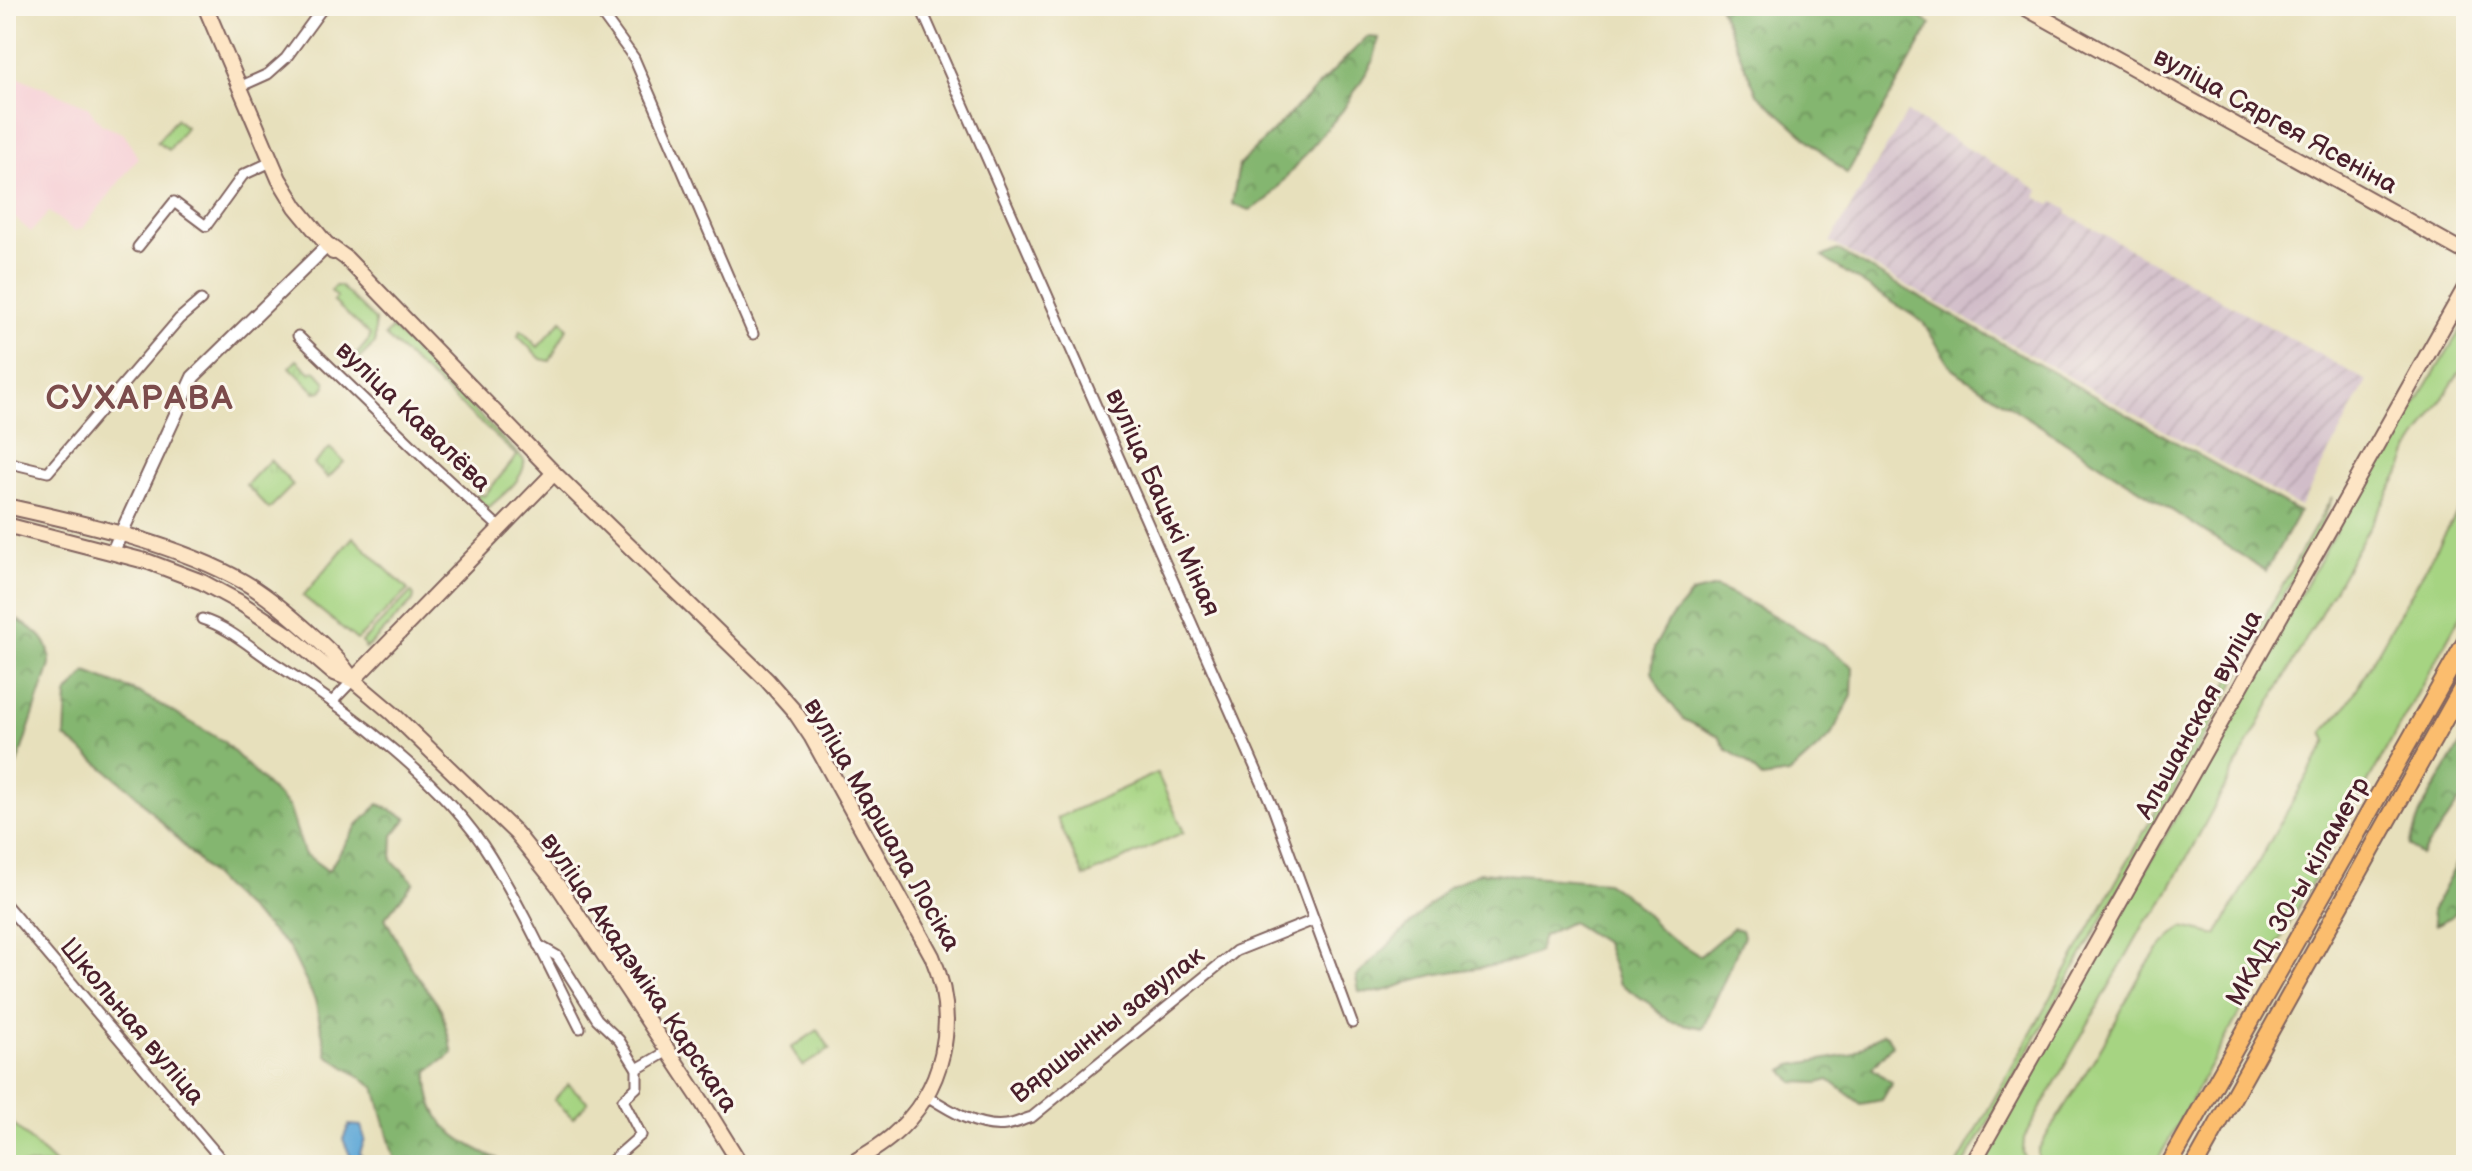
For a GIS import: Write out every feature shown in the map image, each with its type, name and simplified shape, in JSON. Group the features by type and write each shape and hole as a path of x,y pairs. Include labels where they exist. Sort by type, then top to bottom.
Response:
{"highway":[{"name":"МКАД, 30-ы кіламетр","path":"2169,1165 2466,641"},
{"name":"МКАД, 30-ы кіламетр","path":"2195,1165 2466,681"}],"main road":[{"name":"вуліца Маршала Лосіка","path":"205,6 271,162 296,207 341,263 380,303 767,680 811,736 904,901 939,971 946,1006 945,1043 938,1073 927,1096 892,1136 849,1165"},
{"name":"вуліца Сяргея Ясеніна","path":"2022,6 2466,253"},
{"name":"Альшанская вуліца","path":"1972,1165 2466,286"},
{"path":"353,680 554,473"},
{"name":"вуліца Акадэміка Карскага","path":"6,506 119,535 199,561 246,583 289,614 331,652 353,680 439,756 516,833 584,922 741,1165"},
{"name":"вуліца Акадэміка Карскага","path":"6,525 113,551 176,571 224,593 289,635 332,672 353,680"}],"street":[{"path":"239,87 268,74 286,58 324,6"},
{"path":"596,6 634,58 753,334"},
{"name":"вуліца Бацькі Міная","path":"920,6 1267,793 1352,1023"},
{"path":"138,247 174,202 206,226 243,175 271,162"},
{"path":"113,551 193,377 328,245"},
{"path":"6,462 48,472 179,319 201,300"},
{"name":"вуліца Кавалёва","path":"298,336 499,527"},
{"path":"202,619 223,628 332,702 383,742 450,806 489,855 580,1028"},
{"path":"332,702 353,680"},
{"name":"Школьная вуліца","path":"6,905 226,1165"},
{"name":"Вяршынны завулак","path":"927,1096 947,1109 980,1123 1006,1125 1032,1117 1236,951 1314,920"},
{"path":"538,945 557,956 597,1019 619,1040 637,1069 637,1087 623,1100 641,1135 607,1165"},
{"path":"637,1069 668,1051"}],"shaded area":[{"path":"6,72 87,106 101,124 124,134 138,158 83,228 74,231 49,212 31,232 10,214 17,204 6,194"},
{"path":"1907,113 2039,190 2036,197 2051,205 2054,202 2068,210 2067,214 2367,381 2300,507 1830,242"}],"green space":[{"path":"1719,6 1902,6 1931,24 1847,174 1757,94"},
{"path":"1367,37 1379,38 1373,62 1343,110 1268,199 1250,210 1232,204 1239,165"},
{"path":"176,119 186,127 169,150 157,142"},
{"path":"1837,250 2299,512 2266,571 1952,369 1923,322 1822,257"},
{"path":"335,286 340,286 375,320 375,343 360,358 356,355 370,335 333,301 337,297 331,291"},
{"path":"562,320 567,328 550,361 541,359 518,336 521,330 538,347"},
{"path":"2466,321 2466,362 2409,451 2402,469 2158,911 2146,921 2024,1138 2023,1153 2028,1165 1981,1165 2371,468 2379,463"},
{"path":"392,328 524,460 517,480 488,508 476,497 480,494 484,496 517,456 385,336"},
{"path":"297,360 311,373 315,370 325,381 322,391 315,392 290,367"},
{"path":"330,448 344,462 328,478 314,464"},
{"path":"270,460 293,485 269,509 246,485"},
{"path":"2332,497 2318,534 1964,1165 1957,1165"},
{"path":"2466,497 2466,606 2155,1165 2042,1165 2038,1160 2038,1150 2157,951 2183,927 2217,935 2327,741 2323,732 2348,704"},
{"path":"353,537 408,590 357,640 303,596"},
{"path":"1716,587 1787,623 1853,667 1852,696 1830,737 1789,774 1762,778 1745,761 1726,749 1719,737 1683,719 1660,689 1652,672 1654,648 1669,620 1692,593"},
{"path":"411,592 413,601 366,649 362,642"},
{"path":"6,612 37,633 50,654 50,665 17,764 6,753"},
{"path":"86,672 140,693 223,741 289,807 304,853 328,871 357,826 379,804 407,818 393,835 392,860 414,882 385,918 412,968 441,1009 453,1053 428,1071 432,1104 446,1127 469,1145 498,1159 496,1165 396,1165 375,1087 327,1055 315,1000 289,947 222,886 131,790 65,737 67,694"},
{"path":"2466,735 2466,793 2421,855 2409,846 2421,811"},
{"path":"1157,773 1184,832 1084,877 1057,818"},
{"path":"2466,846 2466,901 2451,917 2435,925 2432,911"},
{"path":"1480,872 1606,882 1632,900 1665,934 1700,956 1733,928 1742,930 1744,936 1703,1028 1669,1021 1619,983 1605,943 1571,922 1543,936 1538,952 1525,958 1417,979 1387,990 1359,992 1356,977 1448,887"},
{"path":"818,1030 830,1049 803,1066 791,1048"},
{"path":"1883,1033 1892,1045 1872,1068 1892,1083 1882,1100 1861,1104 1829,1080 1793,1082 1783,1070 1792,1065 1850,1055"},
{"path":"568,1084 588,1102 573,1118 554,1100"},
{"path":"6,1117 56,1165 6,1165"}],"water":[{"path":"349,1125 361,1126 365,1139 360,1153 364,1165 354,1165 343,1139"}],"district":[{"name":"СУХАРАВА","path":"140,397"}]}
